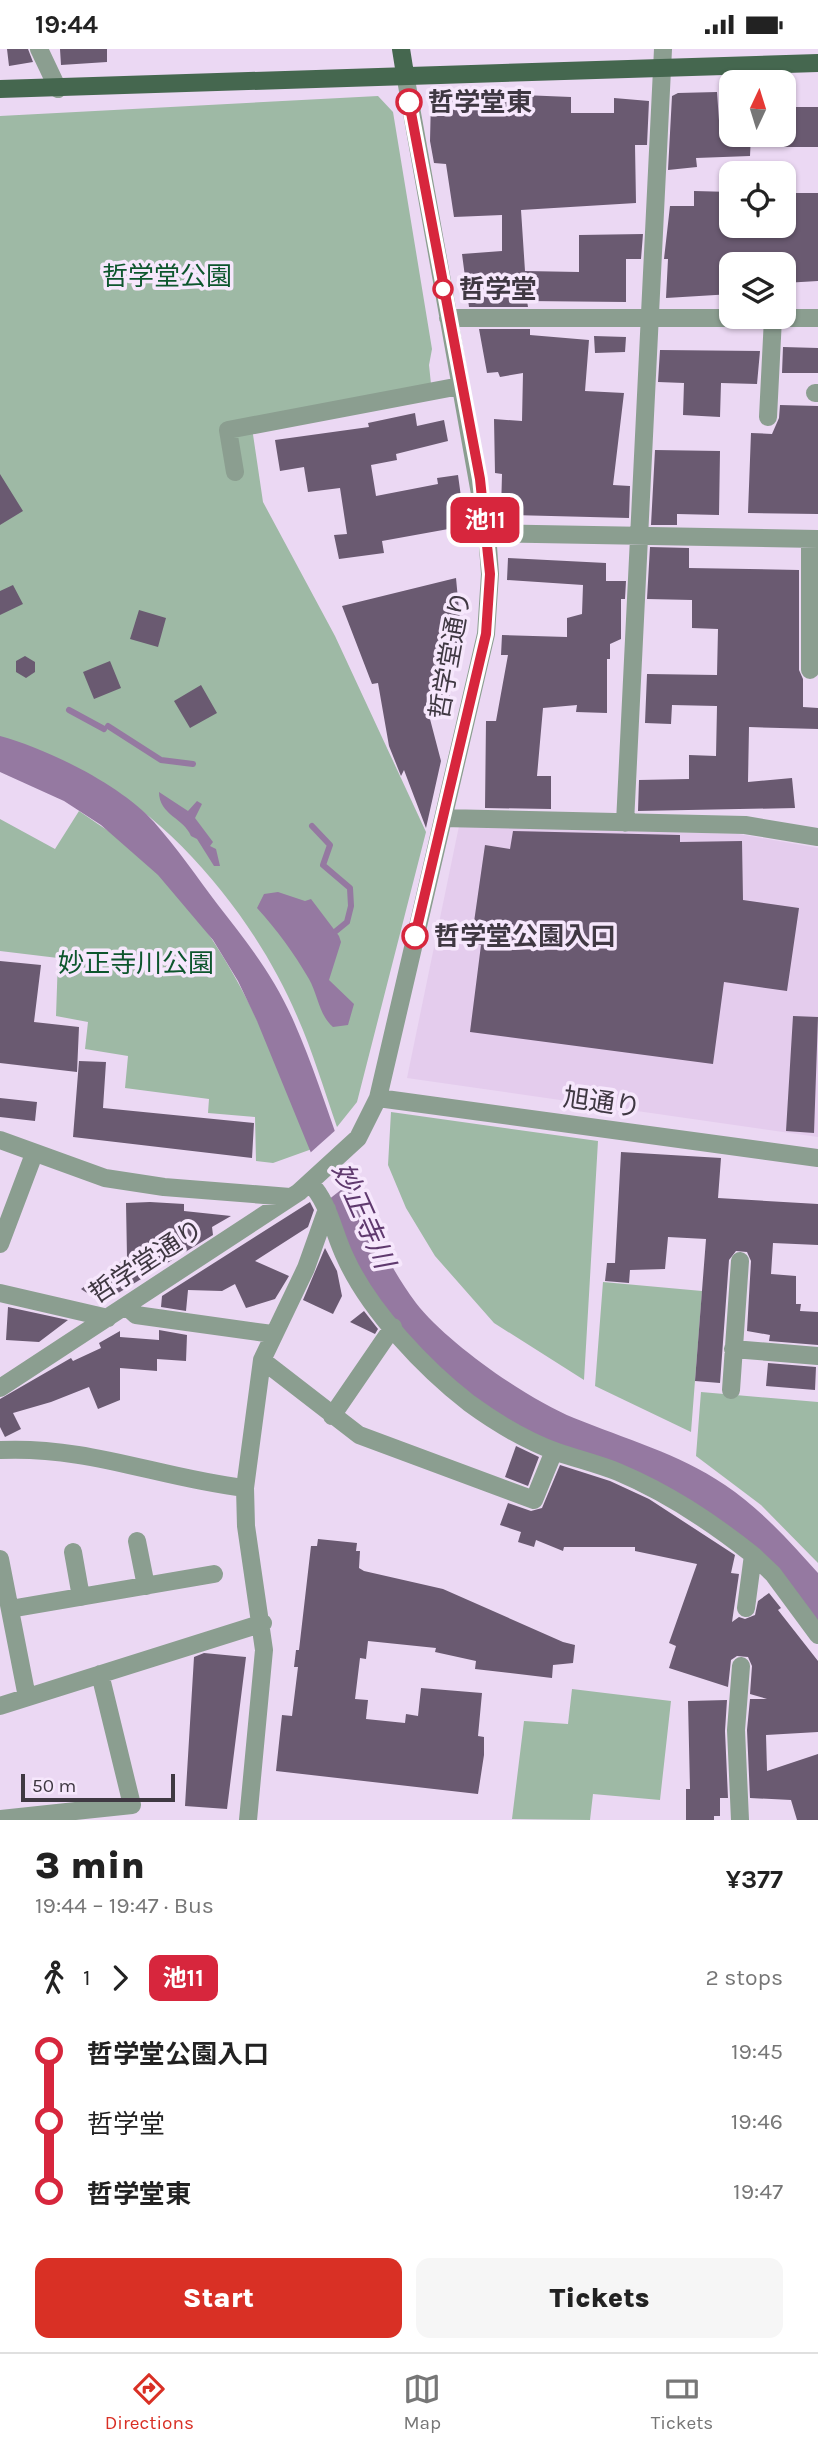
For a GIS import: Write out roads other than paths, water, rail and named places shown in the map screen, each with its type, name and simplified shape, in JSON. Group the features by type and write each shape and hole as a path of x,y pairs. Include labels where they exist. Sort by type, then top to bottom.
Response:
{"main road":[{"path":"401,49 405,74"},
{"path":"0,89 58,89 405,74 818,63"}],"street":[{"path":"40,49 58,89"},
{"path":"625,823 663,49"},
{"name":"哲学堂通り","path":"0,1388 314,1179 358,1138 378,1098 486,634 490,574 487,533 405,74"},
{"path":"448,318 719,318"},
{"path":"796,318 818,318"},
{"path":"768,418 772,329"},
{"path":"235,472 228,430 460,386"},
{"path":"487,533 814,539 810,670"},
{"path":"443,818 745,825 818,838"},
{"name":"旭通り","path":"378,1098 818,1158"},
{"path":"0,1140 106,1178 164,1187 290,1197"},
{"path":"0,1244 34,1154"},
{"path":"314,1179 346,1260 393,1327 435,1374 471,1404 509,1428 554,1451 616,1471 684,1504 753,1555 773,1574 818,1635"},
{"path":"248,1820 264,1650 263,1623 246,1526 245,1488 262,1360 306,1268 327,1209"},
{"path":"730,1390 740,1261"},
{"path":"0,1293 108,1318"},
{"path":"126,1306 136,1315 272,1335"},
{"path":"332,1416 393,1327"},
{"path":"733,1349 818,1356"},
{"path":"262,1360 359,1435 534,1500 554,1451"},
{"path":"0,1450 64,1450 200,1483 245,1488"},
{"path":"137,1541 146,1586"},
{"path":"73,1552 81,1597"},
{"path":"746,1608 753,1555"},
{"path":"0,1559 8,1621 27,1697"},
{"path":"8,1621 81,1597 214,1574"},
{"path":"0,1706 263,1623"},
{"path":"740,1820 736,1730 741,1666"},
{"path":"0,1819 132,1805 100,1674"}],"water":[{"name":"妙正寺川","path":"0,736 40,750 83,770 140,808 171,842 250,947 270,976 294,1022 361,1203 377,1238 395,1271 430,1319 467,1352 534,1398 574,1418 689,1464 751,1504 818,1573 818,1627 755,1550 533,1437 478,1403 399,1331 350,1259 327,1192 257,1021 238,981 213,940 158,875 101,825 64,801 0,772"},
{"path":"159,792 188,811 197,801 202,804 195,818 213,842 210,846 216,849 220,866 214,866 197,839 167,811 160,800"},
{"path":"278,892 305,901 311,899 339,936 341,942 329,980 354,1004 348,1025 333,1027 328,1022 303,969 257,908 264,894"}],"waterway":[{"path":"69,710 104,729"},
{"path":"108,726 161,760 193,764"},
{"path":"312,826 330,845 323,865 350,888 351,906 347,922 336,931"}],"place":[{"name":"哲学堂東","path":"409,102"},
{"name":"哲学堂","path":"443,289"},
{"name":"哲学堂公園入口","path":"415,936"}],"park label":[{"name":"哲学堂公園","path":"167,276"},
{"name":"妙正寺川公園","path":"136,963"}]}
